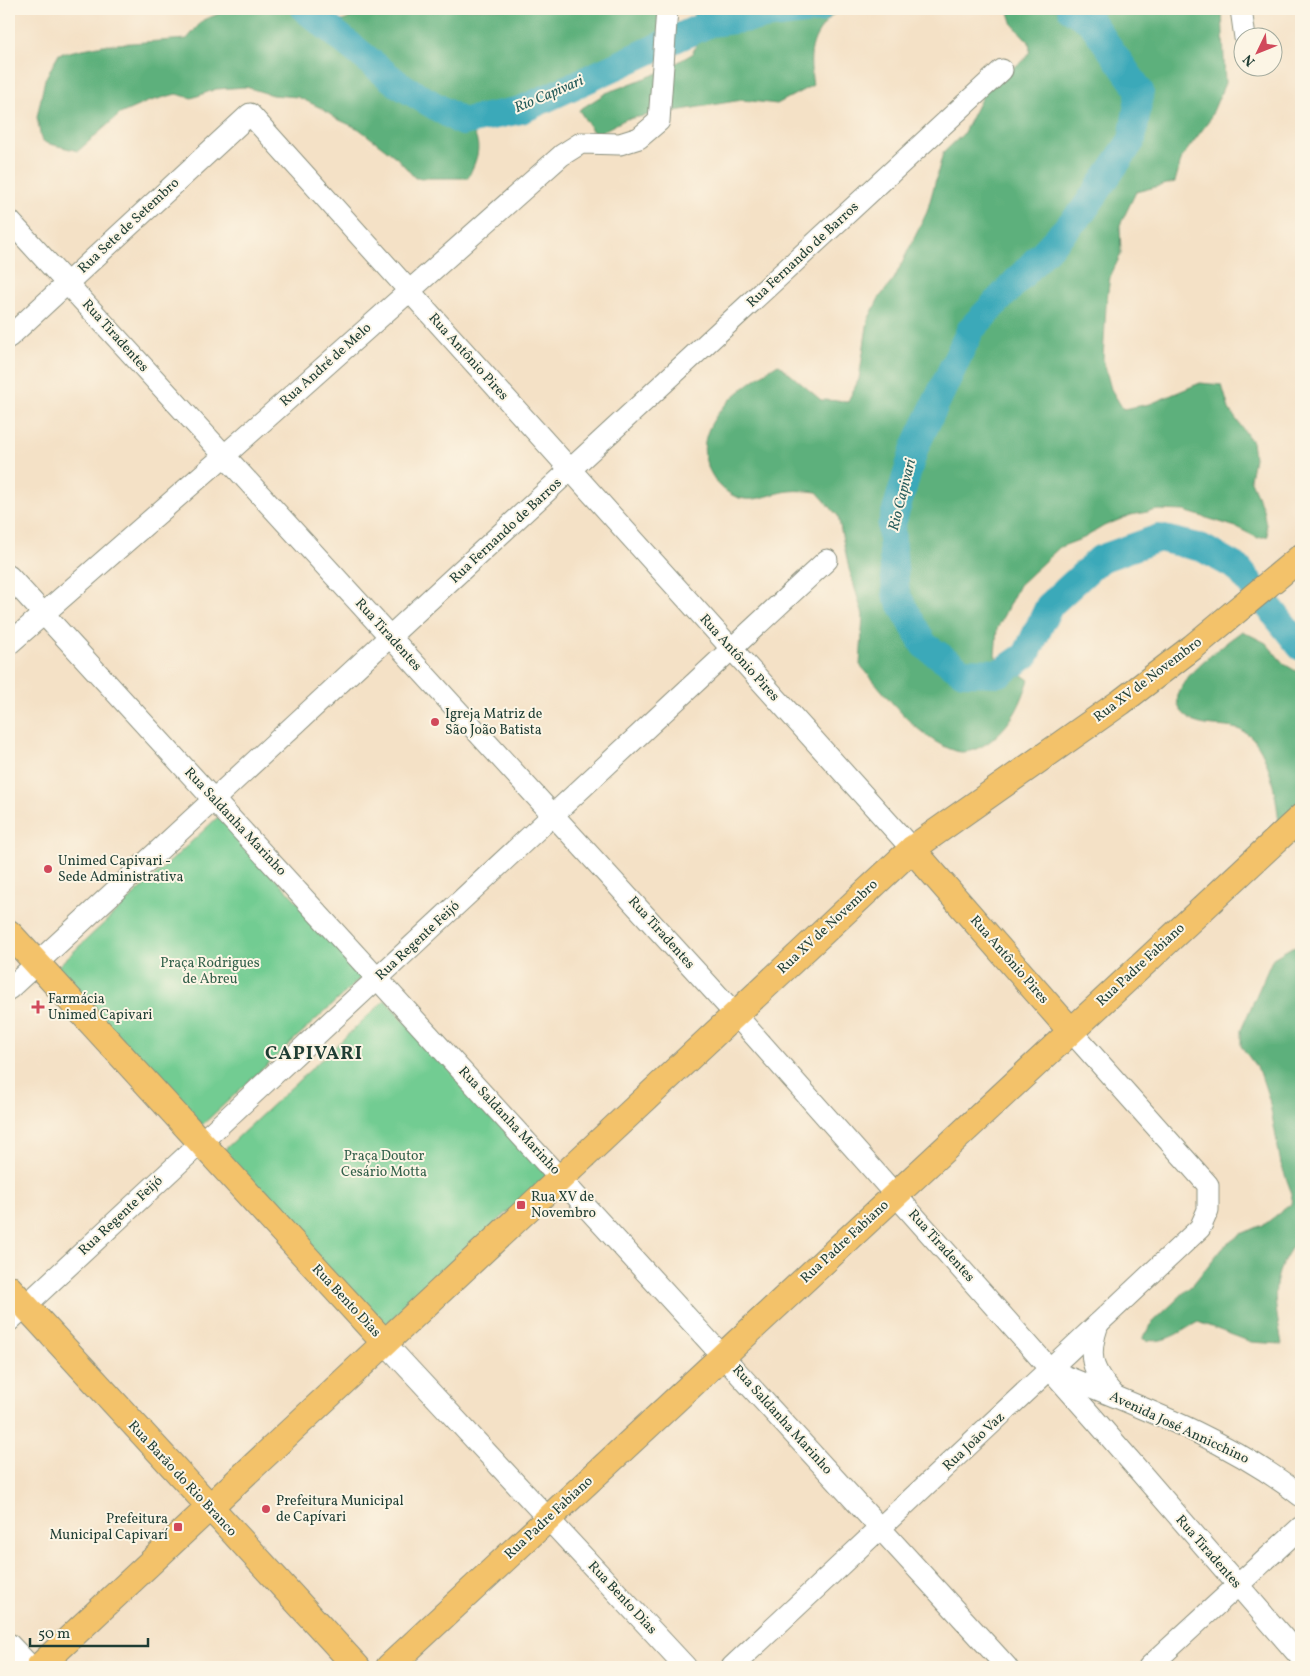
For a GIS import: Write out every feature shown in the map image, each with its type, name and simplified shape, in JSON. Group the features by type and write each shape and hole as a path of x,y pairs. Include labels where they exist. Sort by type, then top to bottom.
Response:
{"main road":[{"name":"Rua XV de Novembro","path":"39,1667 912,849 1121,702 1193,647 1301,557"},
{"name":"Rua Padre Fabiano","path":"389,1667 1301,817"},
{"name":"Rua Antônio Pires","path":"912,849 1071,1031"},
{"name":"Rua Bento Dias","path":"9,933 384,1342"},
{"name":"Rua Barão do Rio Branco","path":"14,1305 209,1508 357,1667"}],"street":[{"name":"Rua André de Melo","path":"9,644 224,456 562,155 581,143 620,144 639,138 659,121 667,9"},
{"path":"1241,9 1244,28"},
{"name":"Rua Fernando de Barros","path":"9,989 571,471 1002,70"},
{"name":"Rua Antônio Pires","path":"250,114 912,849"},
{"name":"Rua Sete de Setembro","path":"9,337 250,114"},
{"name":"Rua Tiradentes","path":"9,220 735,1014 1096,1421 1301,1658"},
{"name":"Rua Regente Feijó","path":"14,1305 200,1142 827,560"},
{"name":"Rua Saldanha Marinho","path":"9,576 1007,1667"},
{"name":"Rua Antônio Pires","path":"1071,1031 1208,1185 1208,1210"},
{"name":"Rua João Vaz","path":"732,1667 1051,1370 1200,1228 1208,1210"},
{"path":"1096,1421 1098,1409 1103,1402 1115,1397 1099,1378 1092,1360 1092,1343 1098,1324"},
{"name":"Rua Bento Dias","path":"384,1342 686,1667"},
{"name":"Avenida José Annicchino","path":"1051,1370 1184,1427 1271,1472 1301,1496"},
{"path":"1149,1667 1301,1527"},
{"path":"9,1644 31,1667"}],"green space":[{"path":"276,8 324,22 333,22 350,18 345,9 674,9 670,24 653,44 589,81 543,96 472,108 464,112 463,120 474,134 478,148 468,178 415,178 397,158 359,129 335,118 321,108 298,97 272,95 246,87 216,89 192,98 176,94 147,102 120,114 78,151 46,143 41,139 37,117 45,79 59,54 103,45 187,39 203,20 231,9"},
{"path":"693,9 839,9 823,26 814,42 811,51 813,85 777,104 742,100 626,119 595,135 579,110 606,93 661,72 692,54 696,46"},
{"path":"1008,9 1222,9 1225,83 1209,121 1182,157 1175,182 1136,192 1120,225 1121,254 1110,277 1106,306 1103,359 1111,389 1123,409 1150,404 1200,383 1222,385 1229,409 1252,442 1254,458 1250,479 1263,509 1268,536 1258,538 1236,527 1184,511 1158,510 1131,515 1104,526 1084,538 1060,547 1019,585 997,629 995,656 1029,680 1019,705 1007,725 990,741 976,749 961,752 941,745 915,726 903,715 860,665 863,615 849,569 838,516 817,492 790,491 750,499 730,494 721,487 712,475 705,457 705,441 711,425 734,396 778,364 821,400 848,401 859,379 868,320 879,298 894,279 927,212 943,153 963,134 987,87 1024,60 1030,51 1029,42 1013,25"},
{"path":"1242,631 1266,643 1284,664 1301,674 1301,847 1280,836 1274,787 1266,762 1255,741 1249,735 1234,728 1193,721 1185,715 1178,705 1179,693 1185,681 1208,657"},
{"name":"Praça Rodrigues de Abreu","path":"218,817 365,974 202,1125 56,968"},
{"path":"1301,945 1301,1240 1297,1240 1288,1254 1277,1278 1276,1302 1282,1344 1251,1342 1198,1322 1165,1339 1150,1341 1143,1339 1150,1325 1194,1283 1223,1247 1241,1234 1265,1224 1291,1204 1292,1194 1281,1164 1269,1099 1260,1072 1241,1046 1241,1030 1273,958 1292,947"},
{"name":"Praça Doutor Cesário Motta","path":"385,1000 548,1175 382,1328 220,1154"}],"waterway":[{"name":"Rio Capivari","path":"305,9 398,84 462,122 521,110 710,23 819,9"},
{"name":"Rio Capivari","path":"1071,9 1091,22 1140,91 1132,140 1083,211 971,329 915,447 891,527 896,594 924,645 963,672 1000,673 1026,655 1049,606 1100,559 1159,538 1202,548 1238,568 1301,647"}],"place":[{"name":"Igreja Matriz de São João Batista","path":"435,722"},
{"name":"Unimed Capivari - Sede Administrativa","path":"48,869"},
{"name":"Farmácia Unimed Capivari","path":"38,1007"},
{"name":"Rua XV de Novembro","path":"521,1205"},
{"name":"Prefeitura Municipal de Capívari","path":"266,1509"},
{"name":"Prefeitura Municipal Capivarí","path":"178,1527"}],"district":[{"name":"CAPIVARI","path":"314,1054"}]}
